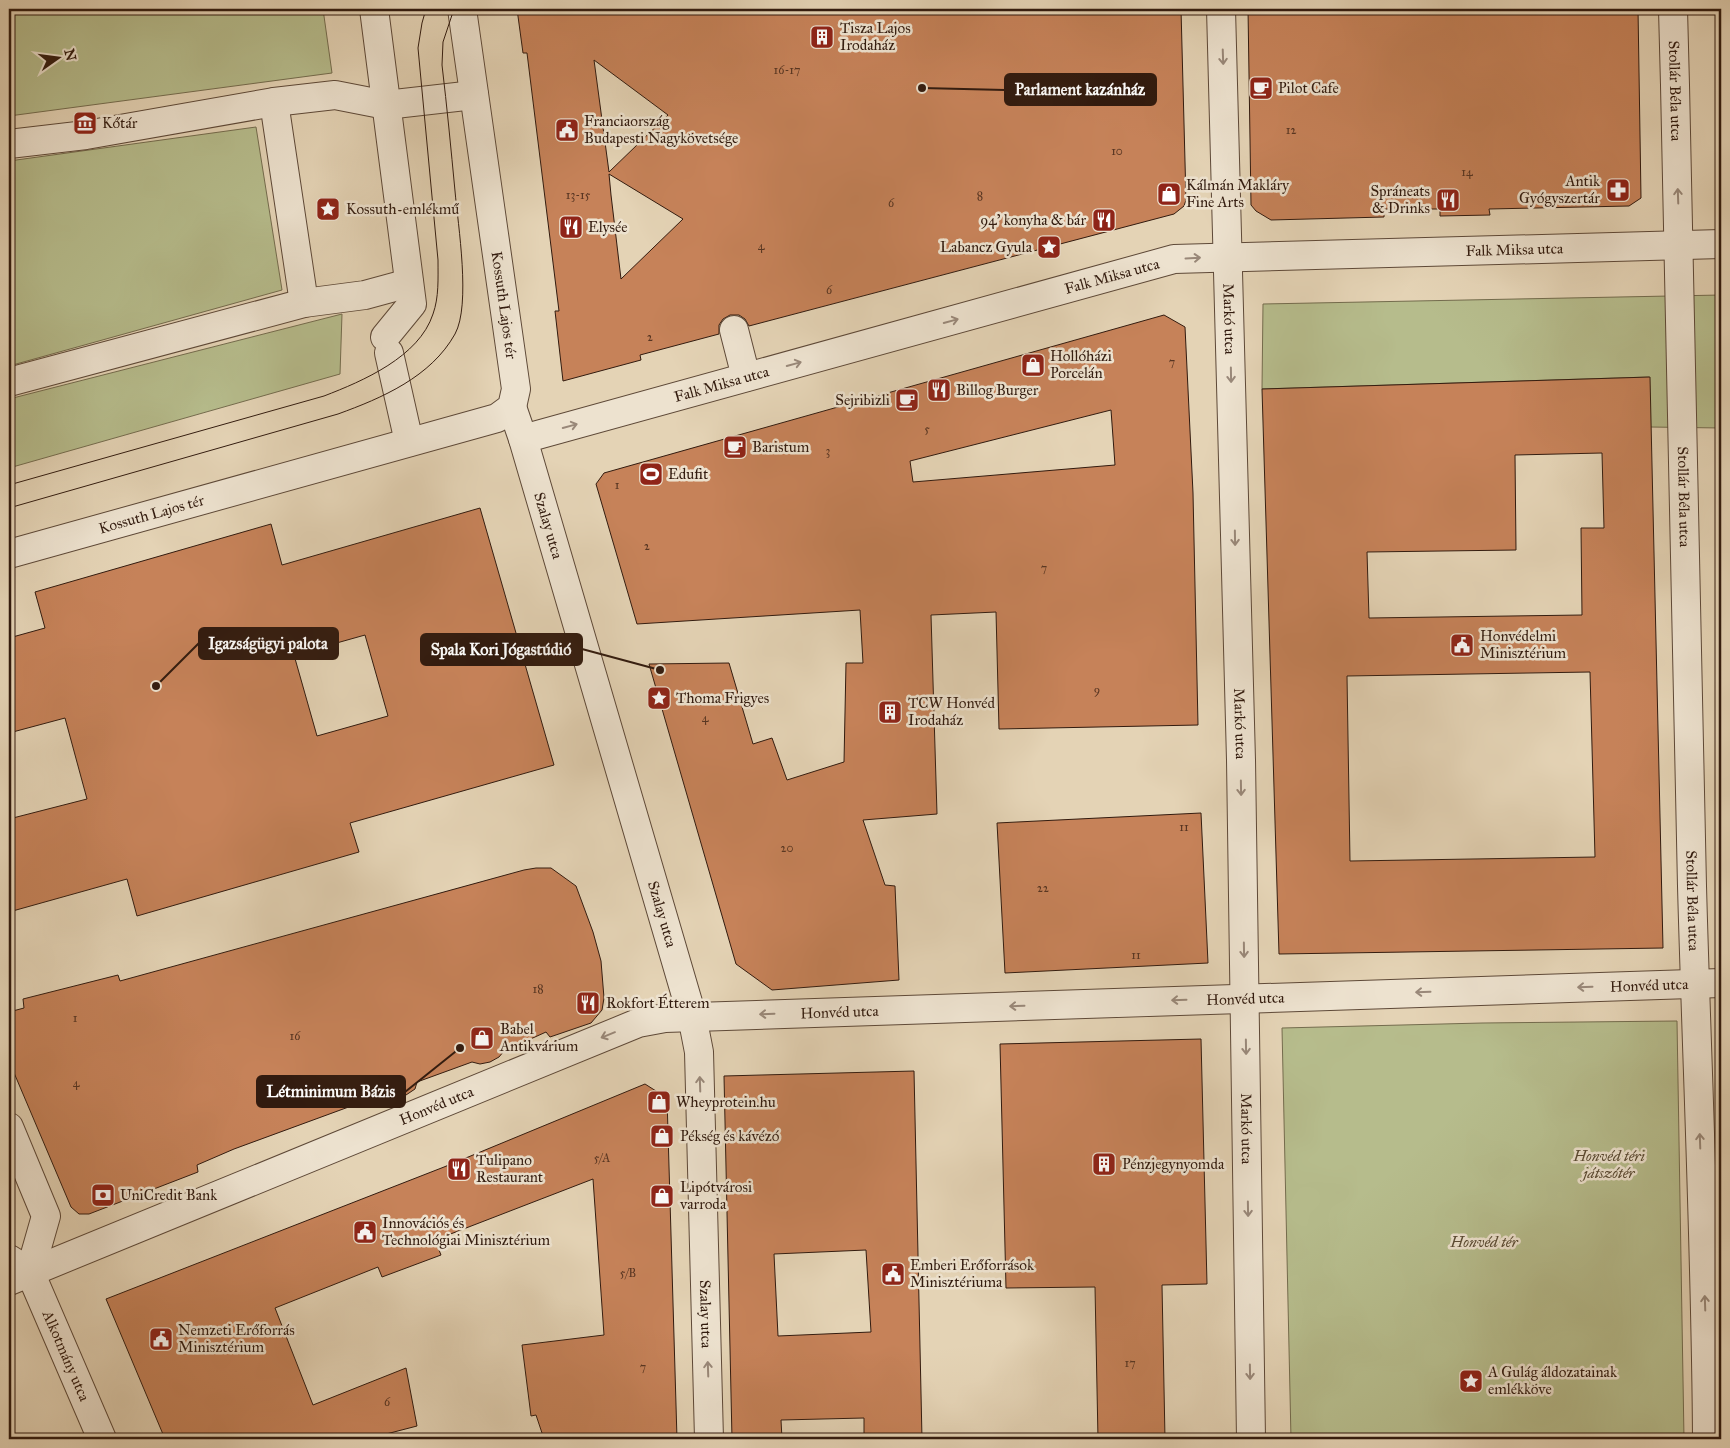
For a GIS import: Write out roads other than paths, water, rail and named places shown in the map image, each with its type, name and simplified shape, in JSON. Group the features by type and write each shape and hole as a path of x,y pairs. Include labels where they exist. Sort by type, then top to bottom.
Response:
{"street":[{"path":"374,9 412,304 387,345 410,442"},
{"name":"Kossuth Lajos tér","path":"9,554 497,418 512,406 516,389 462,9"},
{"name":"Markó utca","path":"1221,9 1246,998 1251,1439"},
{"name":"Stollár Béla utca","path":"1673,9 1680,244 1692,886 1708,983"},
{"path":"10,140 86,135 274,102 335,96 386,105 474,95"},
{"path":"274,102 304,303"},
{"name":"Falk Miksa utca","path":"523,439 1174,259 1228,256 1721,244"},
{"path":"9,382 304,303 365,295 409,283"},
{"path":"734,330 746,377"},
{"name":"Szalay utca","path":"512,406 692,1016 699,1052 709,1439"},
{"path":"1707,1439 1708,983"},
{"name":"Honvéd utca","path":"16,1271 638,1023 665,1018 1708,983"},
{"path":"9,1127 46,1216 16,1271"},
{"name":"Alkotmány utca","path":"16,1271 102,1439"}],"tram line":[{"path":"9,485 324,396 356,383 388,366 416,343 426,329 433,314 438,281 438,260 418,48 426,9"},
{"path":"9,508 338,414 371,401 404,384 419,374 445,349 455,334 460,321 463,285 461,244 442,65 443,42 454,9"}],"place":[{"name":"Tisza Lajos Irodaház","path":"822,37"},
{"name":"Parlament kazánház","path":"922,88"},
{"name":"Pilot Cafe","path":"1261,88"},
{"name":"Kőtár","path":"85,123"},
{"name":"Franciaország Budapesti Nagykövetsége","path":"567,130"},
{"name":"Antik Gyógyszertár","path":"1618,190"},
{"name":"Kálmán Makláry Fine Arts","path":"1169,194"},
{"name":"Spráneats & Drinks","path":"1448,200"},
{"name":"Kossuth-emlékmű","path":"328,209"},
{"name":"94' konyha & bár","path":"1104,220"},
{"name":"Elysée","path":"571,227"},
{"name":"Labancz Gyula","path":"1049,247"},
{"name":"Hollóházi Porcelán","path":"1033,365"},
{"name":"Billog Burger","path":"939,390"},
{"name":"Sejribizli","path":"907,400"},
{"name":"Baristum","path":"735,447"},
{"name":"Edufit","path":"651,474"},
{"name":"Honvédelmi Minisztérium","path":"1462,645"},
{"name":"Spala Kori Jógastúdió","path":"660,670"},
{"name":"Igazságügyi palota","path":"156,686"},
{"name":"Thoma Frigyes","path":"659,698"},
{"name":"TCW Honvéd Irodaház","path":"890,712"},
{"name":"Rokfort Étterem","path":"588,1003"},
{"name":"Babel Antikvárium","path":"482,1038"},
{"name":"Létminimum Bázis","path":"460,1048"},
{"name":"Wheyprotein.hu","path":"659,1102"},
{"name":"Pékség és kávézó","path":"662,1136"},
{"name":"Pénzjegynyomda","path":"1104,1164"},
{"name":"Tulipano Restaurant","path":"459,1169"},
{"name":"UniCredit Bank","path":"103,1195"},
{"name":"Lipótvárosi varroda","path":"662,1196"},
{"name":"Innovációs és Technológiai Minisztérium","path":"365,1232"},
{"name":"Emberi Erőforrások Minisztériuma","path":"893,1274"},
{"name":"Nemzeti Erőforrás Minisztérium","path":"161,1339"},
{"name":"A Gulág áldozatainak emlékköve","path":"1471,1381"}],"park label":[{"name":"Honvéd téri játszótér","path":"1609,1164"},
{"name":"Honvéd tér","path":"1484,1242"}]}
